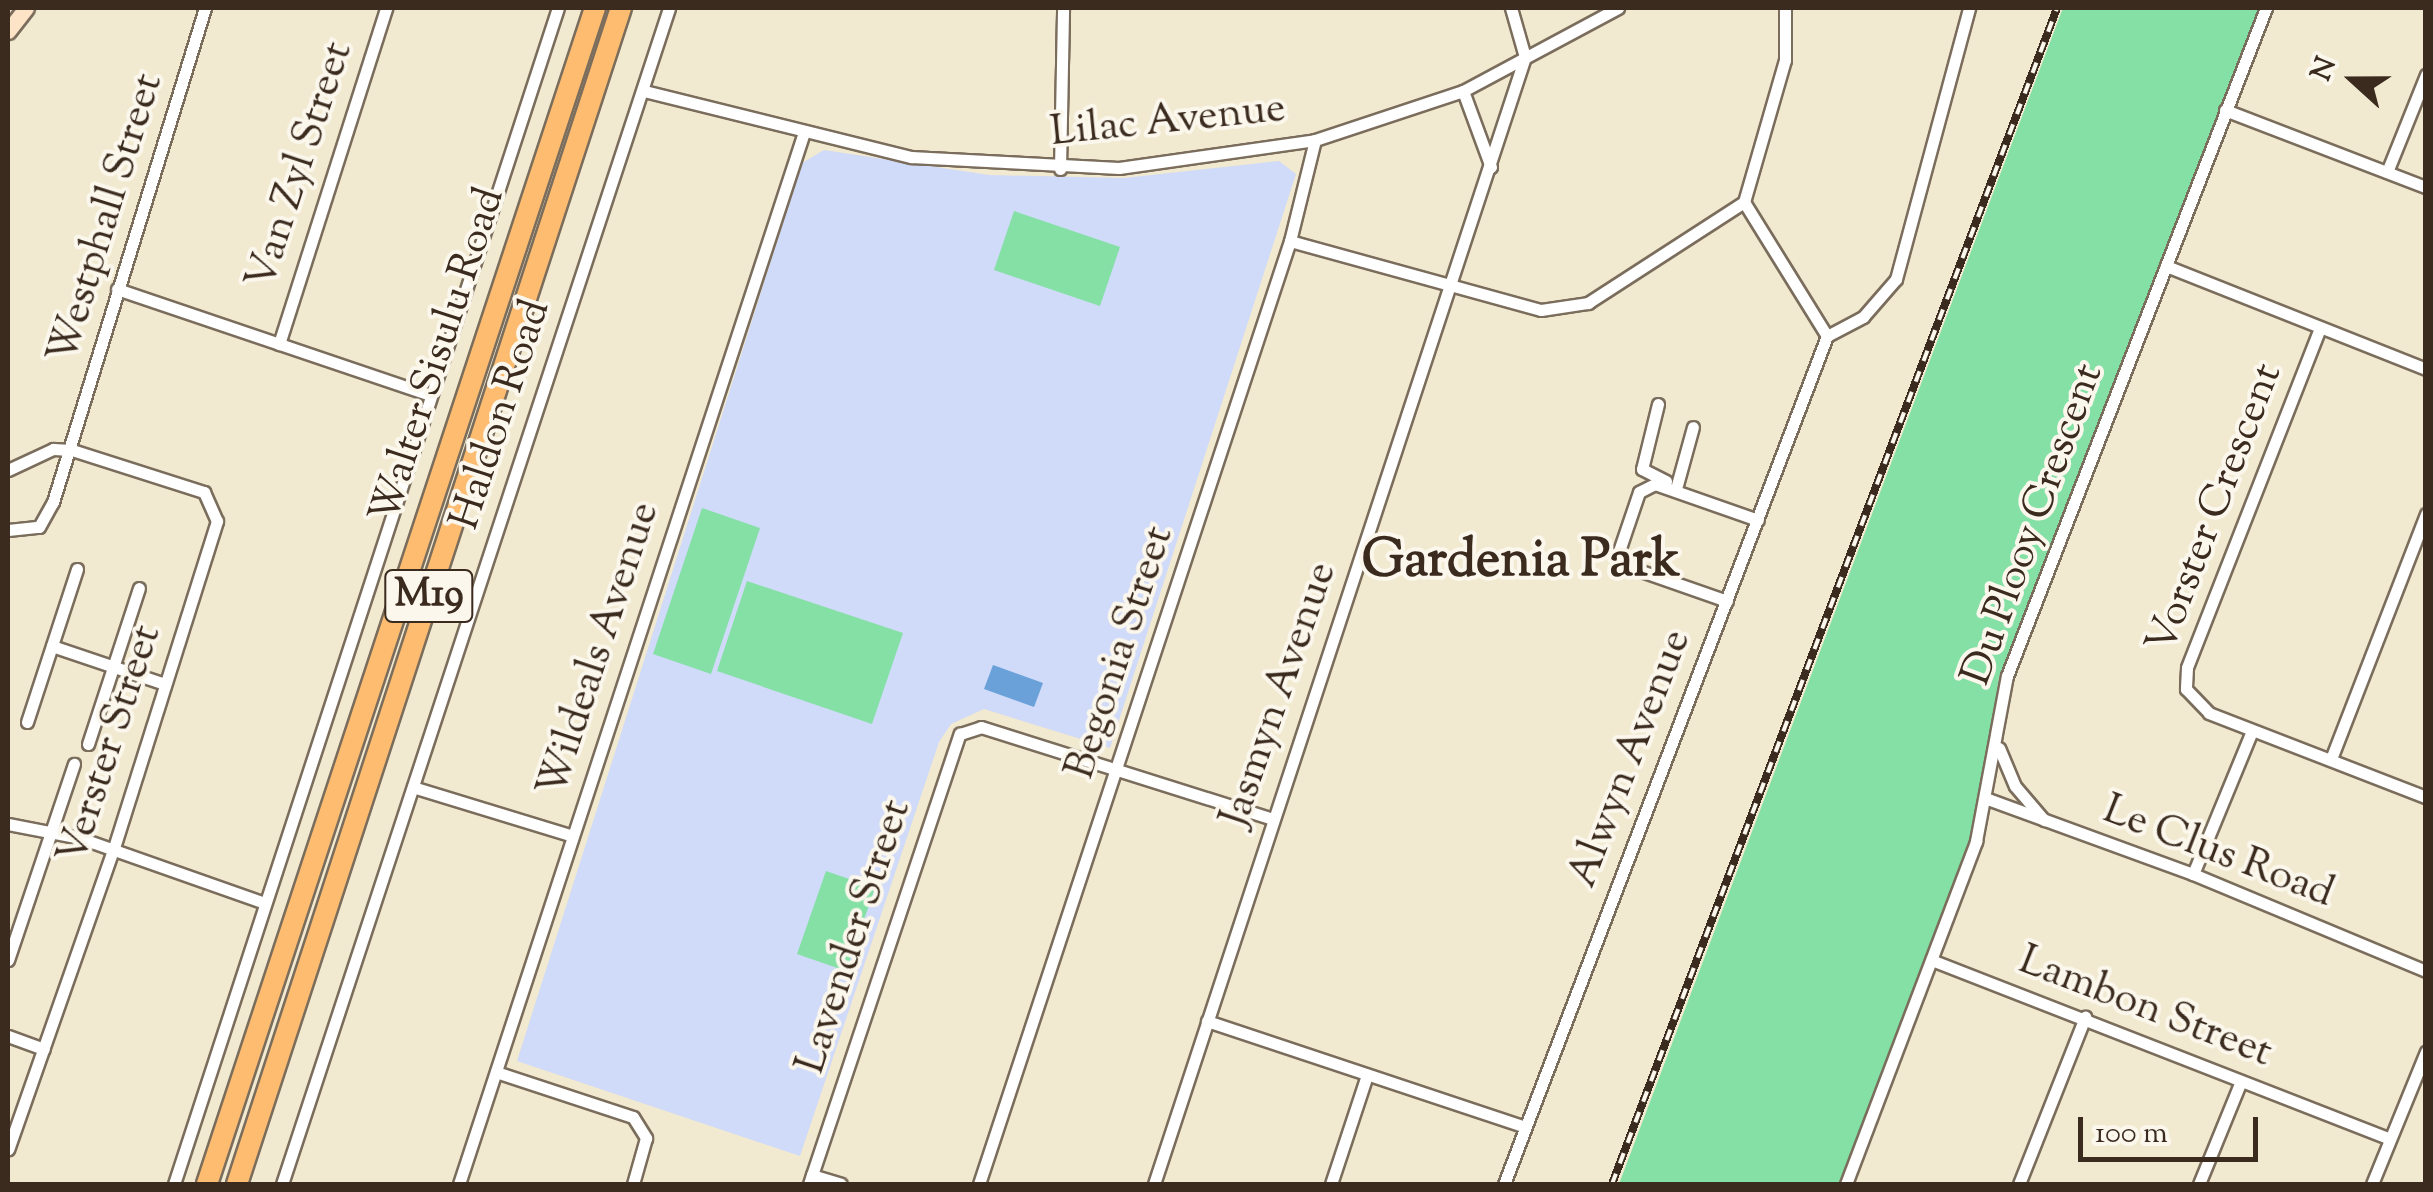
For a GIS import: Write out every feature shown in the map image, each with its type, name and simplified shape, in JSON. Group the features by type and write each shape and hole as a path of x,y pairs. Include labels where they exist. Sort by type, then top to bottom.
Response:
{"highway":[{"name":"Walter Sisulu Road","path":"207,1184 595,8"},
{"name":"Walter Sisulu Road","path":"237,1184 621,8"}],"street":[{"path":"8,31 26,8"},
{"name":"Westphall Street","path":"8,530 39,527 72,450 117,290 205,8"},
{"name":"Van Zyl Street","path":"279,344 386,8"},
{"name":"Haldon Road","path":"174,1184 558,8"},
{"name":"Haldon Road","path":"282,1184 669,8"},
{"path":"1060,170 1062,8"},
{"path":"1511,8 1526,56"},
{"name":"Lilac Avenue","path":"644,91 803,135 911,157 1060,170 1180,162 1315,140 1463,91 1618,8"},
{"path":"1290,241 1541,310 1575,307 1744,202 1785,60 1784,8"},
{"path":"1744,202 1826,336 1863,317 1896,279 1969,8"},
{"name":"Du Plooy Crescent","path":"1846,1184 1934,961 1986,798 2007,676 2266,8"},
{"name":"Jasmyn Avenue","path":"1154,1184 1526,56"},
{"path":"2388,172 2426,75"},
{"path":"1463,91 1491,167"},
{"path":"2225,110 2426,188"},
{"name":"Wildeals Avenue","path":"459,1184 803,135"},
{"name":"Begonia Street","path":"979,1184 1290,241 1315,140"},
{"path":"2166,266 2426,368"},
{"path":"117,290 431,396"},
{"name":"Vorster Crescent","path":"2320,328 2184,678 2199,707 2252,732 2426,797"},
{"name":"Alwyn Avenue","path":"1504,1184 1826,336"},
{"path":"1658,404 1642,468 1759,517"},
{"path":"1677,485 1694,427"},
{"path":"8,470 36,458 72,450"},
{"name":"Verster Street","path":"8,1149 113,850 216,510 193,488 72,450"},
{"path":"36,458 62,475"},
{"path":"1727,601 1621,564 1618,554 1639,492 1655,484 1759,517"},
{"path":"2332,759 2426,514"},
{"path":"27,722 77,570"},
{"path":"88,744 139,588"},
{"path":"52,646 165,684"},
{"name":"Lavender Street","path":"811,1180 949,752 960,734 981,727 1118,770"},
{"path":"2193,874 2252,732"},
{"path":"1998,744 2015,786 2046,822"},
{"path":"8,960 74,764"},
{"path":"1118,770 1273,819"},
{"path":"413,787 574,836"},
{"name":"Le Clus Road","path":"1986,798 2193,874 2426,971"},
{"path":"8,824 113,850 265,903"},
{"name":"Lambon Street","path":"1934,961 2389,1138"},
{"path":"2019,1184 2085,1017"},
{"path":"1207,1021 1523,1126"},
{"path":"8,1036 44,1049"},
{"path":"2372,1184 2426,1052"},
{"path":"496,1072 632,1117 646,1138 633,1184"},
{"path":"1331,1184 1367,1075"},
{"path":"2199,1184 2241,1081"},
{"path":"811,1180 840,1184"}],"shaded area":[{"path":"824,150 989,175 1124,178 1279,161 1296,174 1110,748 984,709 951,724 939,742 800,1156 517,1061 802,163"}],"green space":[{"path":"2063,8 2261,8 1999,677 1976,834 1839,1184 1619,1184"},
{"path":"1014,211 1120,247 1100,306 994,270"},
{"path":"702,508 760,528 711,674 653,654"},
{"path":"747,581 903,633 872,724 717,671"},
{"path":"826,871 875,888 846,971 797,954"}],"water":[{"path":"993,665 1043,683 1034,707 984,689"}],"railway":[{"path":"1612,1184 2057,8"}],"district":[{"name":"Gardenia Park","path":"1521,563"}]}
